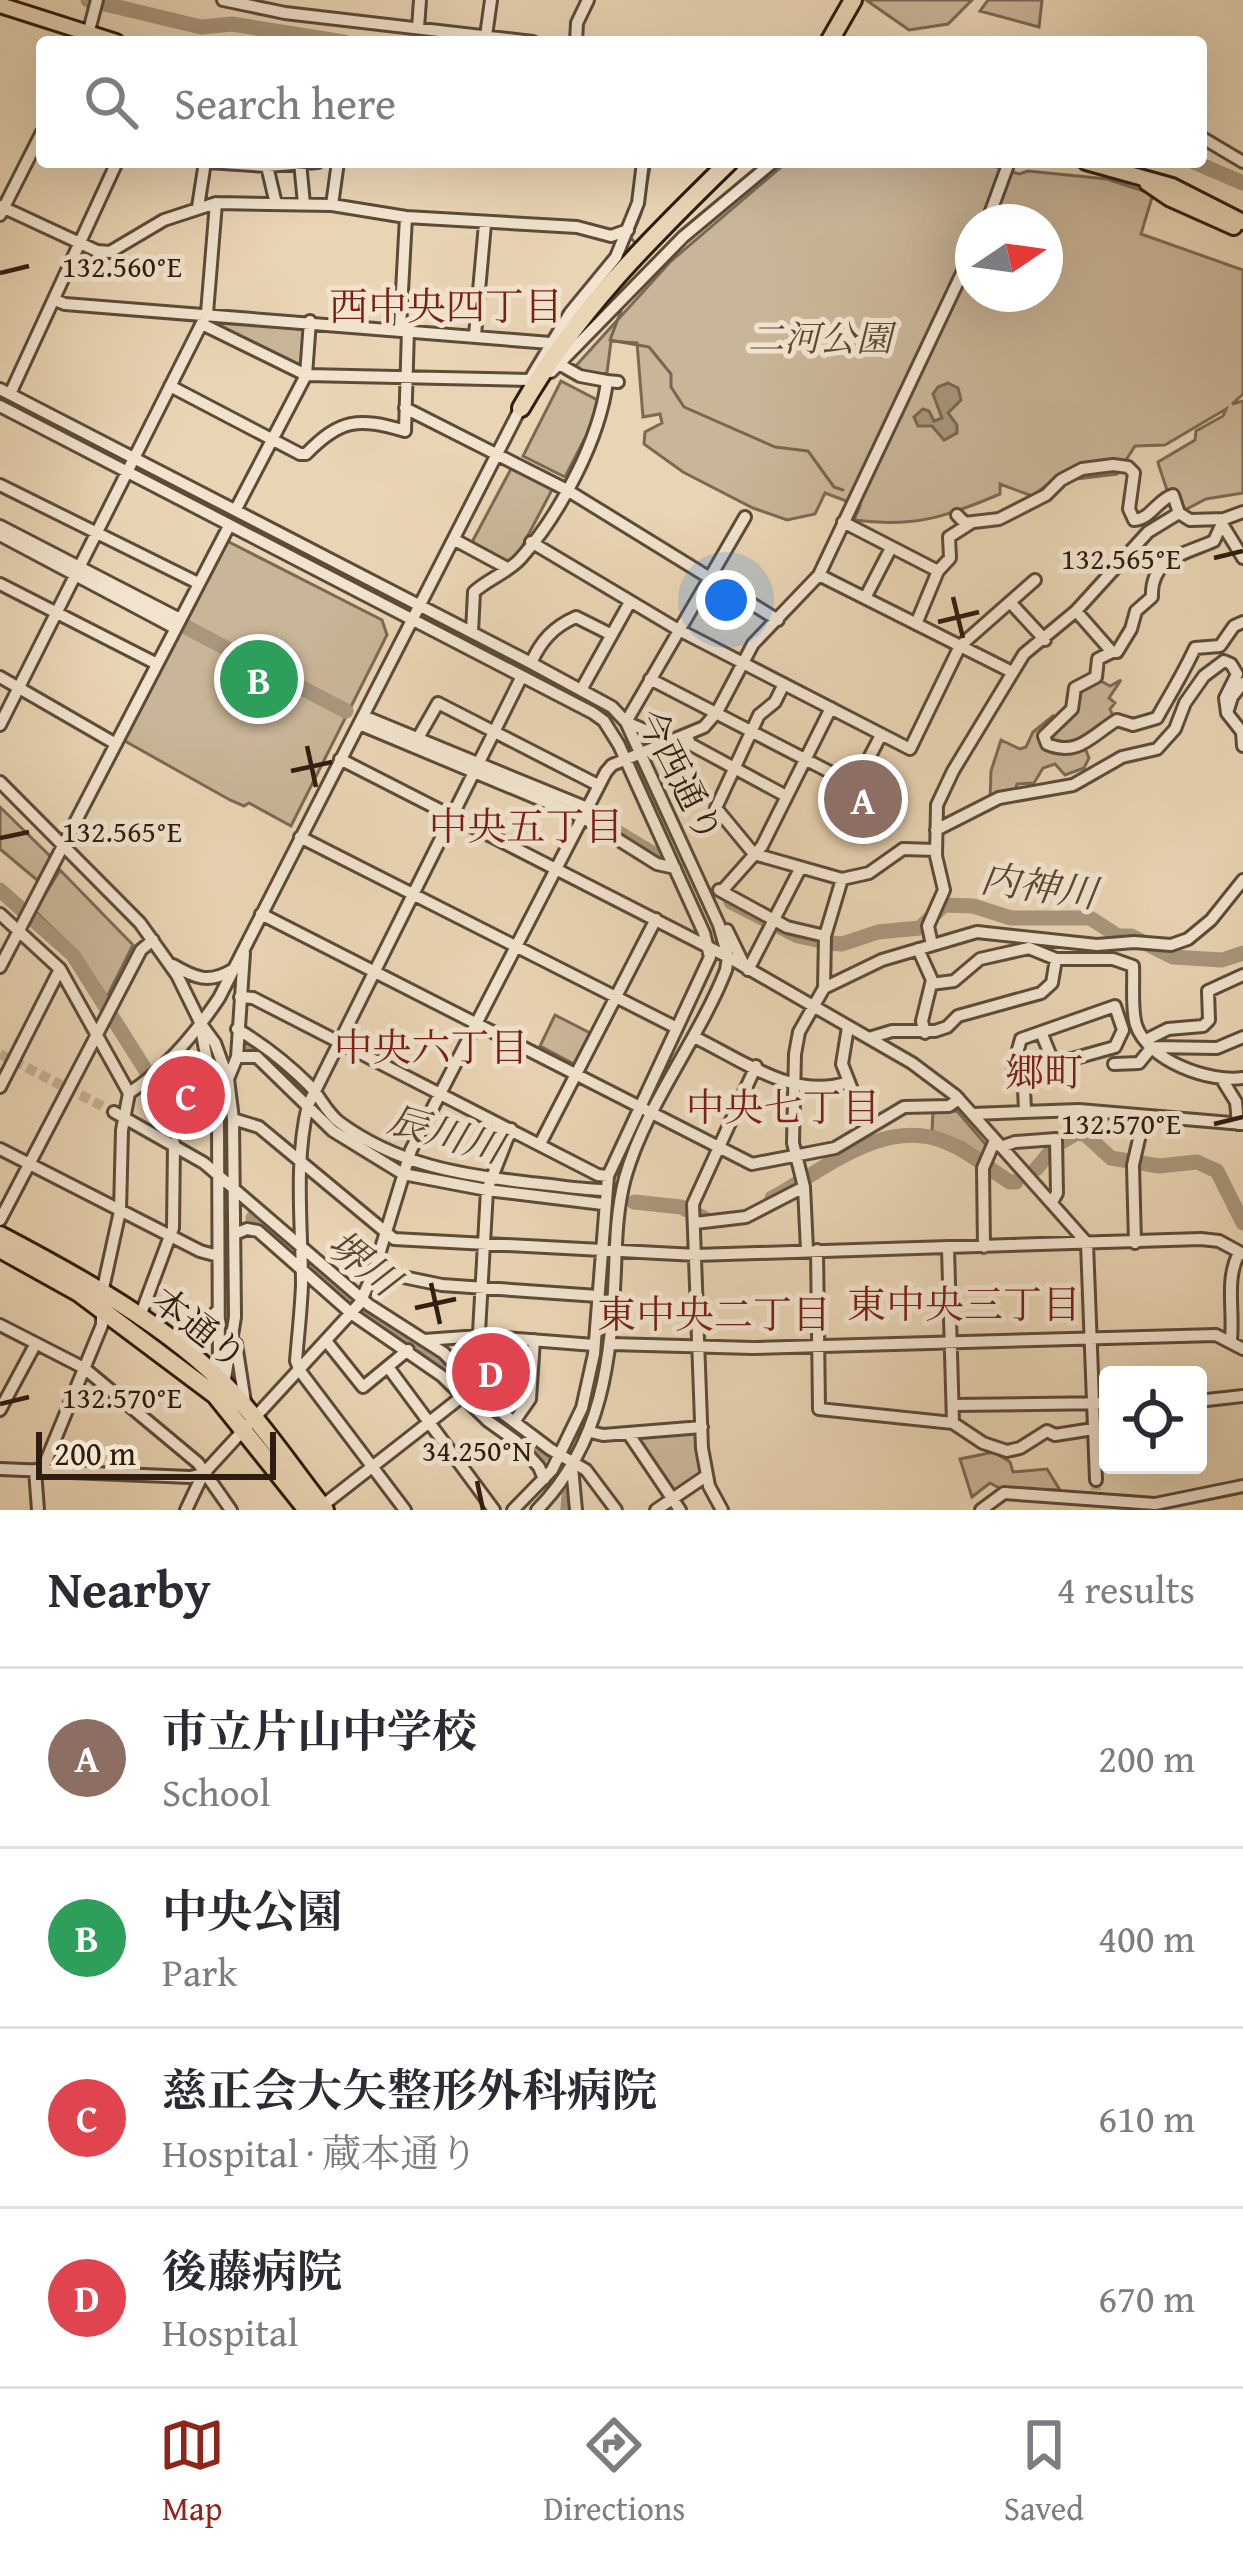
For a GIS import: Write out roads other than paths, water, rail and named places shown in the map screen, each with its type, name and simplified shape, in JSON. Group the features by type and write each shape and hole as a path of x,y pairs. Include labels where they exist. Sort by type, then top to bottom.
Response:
{"highway":[{"path":"832,36 853,0"},
{"path":"521,408 562,340 603,289 723,168"},
{"name":"本通り","path":"0,1235 65,1269 219,1389"},
{"name":"本通り","path":"0,1249 139,1318 164,1337 249,1420 318,1509"}],"main road":[{"path":"0,5 88,35"},
{"path":"1108,168 1172,186 1243,226"}],"street":[{"path":"88,35 97,0"},
{"path":"223,0 285,14 486,36 491,0"},
{"path":"418,28 420,0"},
{"path":"576,36 588,0"},
{"path":"1207,141 1243,162"},
{"path":"36,144 1,210 110,252 164,220 216,203 332,205 406,218 561,226 611,236 630,229"},
{"path":"5,392 55,300 114,168"},
{"path":"198,207 206,168"},
{"path":"268,168 276,203"},
{"path":"300,168 304,204"},
{"path":"332,205 337,168"},
{"path":"38,1510 38,1470 102,1324 102,1301 121,1211 119,1115 129,1093 151,1078 201,1024 232,970 455,540 521,408 530,380 630,229 642,168"},
{"path":"497,455 546,377 671,248 765,168"},
{"path":"994,204 1007,168"},
{"path":"0,725 204,319 216,203"},
{"path":"170,386 306,454 340,425 362,422 404,431 406,218"},
{"path":"475,335 485,224"},
{"path":"186,1510 203,1474 357,1306 374,1271 406,1167 598,785 612,766 704,727 753,644 819,575 955,288"},
{"path":"55,300 204,319 310,321 550,344"},
{"path":"204,319 306,375 530,380"},
{"path":"236,509 306,375 310,321"},
{"path":"472,632 475,592 520,560 567,490 603,417 613,382 580,376 559,364"},
{"name":"今西通り","path":"5,392 612,707 626,722 705,890 728,957"},
{"path":"405,408 567,490 778,620"},
{"name":"今西通り","path":"1,409 604,721 626,759 710,947"},
{"path":"956,515 962,523 999,519 1046,495 1082,469 1113,465 1134,473 1129,509 1134,520 1142,519 1162,498 1173,494 1179,513 1190,520 1223,522 1243,512"},
{"path":"0,485 198,584"},
{"path":"932,945 928,926 944,890 936,850 937,806 953,771 1024,654 1076,611 1148,532 1179,513"},
{"path":"671,741 626,722 745,517"},
{"path":"843,522 938,571"},
{"path":"1223,522 1243,558"},
{"path":"1223,522 1214,542 1180,553 1162,565 1152,581 1152,597 1136,610 1117,652 1098,659 1096,677 1075,688 1074,705 1047,732 1047,744 1075,749 1117,720 1133,725 1157,718 1195,648 1220,646 1234,626 1243,622"},
{"path":"916,624 938,571 950,558 949,537 971,523"},
{"path":"0,526 78,572"},
{"path":"0,968 230,526"},
{"path":"0,535 177,624"},
{"path":"455,540 507,568"},
{"path":"531,542 677,629 910,748 960,646 1035,580"},
{"path":"865,598 891,548"},
{"path":"819,575 1012,673"},
{"path":"0,584 158,664"},
{"path":"580,690 630,602"},
{"path":"1010,602 1045,640"},
{"path":"1076,611 1112,652"},
{"path":"531,664 543,638 570,618 610,634"},
{"path":"936,830 999,798 1073,784 1122,758 1157,749 1175,729 1204,676 1224,662 1232,664 1237,674 1225,698 1227,713 1242,732 1243,746"},
{"path":"405,1510 296,1361 299,1163 308,1105 522,676"},
{"path":"0,677 116,744"},
{"path":"650,679 855,785 880,735"},
{"path":"1227,713 1243,683"},
{"path":"784,684 775,702 759,715 716,808 754,854 842,879 869,874 903,849 936,850"},
{"path":"418,738 438,703 598,785"},
{"path":"722,891 754,854 830,708"},
{"path":"361,720 418,738 476,767"},
{"path":"361,720 585,813 657,864 675,868"},
{"path":"687,736 690,744 786,796"},
{"path":"340,759 710,947 869,1038 936,1079 959,1099 1087,1243 1096,1480"},
{"path":"0,782 153,940 215,1043 233,1119 235,1316 249,1420"},
{"path":"300,837 677,1028"},
{"path":"747,969 800,869"},
{"path":"824,988 825,936 842,879"},
{"path":"1093,1429 1055,1436 1047,1431 1020,1448 1007,1450 983,1443 953,1423 819,1409 820,1346 812,1250 795,1155 794,1085 800,1032 824,988 843,976 918,949 977,932 1097,944 1171,945 1188,939 1211,920 1243,880"},
{"path":"705,890 722,891 772,923 825,936"},
{"path":"705,890 747,969"},
{"path":"0,914 21,927 60,969 129,1093"},
{"path":"261,914 752,1164 835,1148 904,1107 949,1106 959,1099"},
{"path":"540,1144 656,919"},
{"path":"0,1220 141,950 153,940"},
{"path":"227,1079 237,1058 244,944"},
{"path":"513,1510 544,1479 582,1408 594,1345 606,1190 639,1107 704,973 710,947"},
{"path":"932,984 954,980 980,959 1029,948 1056,959 1113,959 1132,966 1136,1026 1149,1043 1183,1069 1223,1081 1243,1078"},
{"path":"918,949 932,984 922,1021 925,1033"},
{"path":"545,1508 591,1432 607,1378 626,1175 722,982 728,957"},
{"path":"869,1038 892,1030 925,1033 947,1028 958,1016 1042,993 1052,983 1056,959"},
{"path":"170,964 196,979 212,979 232,970"},
{"path":"0,1087 60,969"},
{"path":"1114,1064 1139,1063 1161,1030 1207,1024 1208,991 1243,975"},
{"path":"240,997 253,998 598,1174 606,1190"},
{"path":"1025,1111 1024,1088 1013,1064 1021,1039 1041,1031 1115,1006 1123,1030 1115,1047 1054,1064 1041,1031"},
{"path":"201,1024 218,1120 219,1389"},
{"path":"848,1027 842,1064 867,1128"},
{"path":"237,1029 315,1091 340,1123 406,1167"},
{"path":"694,1037 794,1085 832,1087 848,1082"},
{"path":"1149,1043 1211,1049 1243,1037"},
{"path":"237,1058 257,1057 333,1131 406,1167 488,1184 606,1190"},
{"path":"722,1510 706,1476 693,1204 756,1066"},
{"path":"972,1114 1078,1110 1240,1124 1236,1102 1223,1081"},
{"path":"119,1115 174,1143 218,1174 300,1245 357,1306 414,1346 442,1376 469,1389 586,1470 616,1510"},
{"path":"1135,1243 1133,1162 1144,1117"},
{"path":"233,1119 259,1127 394,1239 695,1255 1219,1241 1241,1253 1229,1273 1234,1313 1231,1345 1243,1349"},
{"path":"318,1509 469,1389 477,1368 488,1184 511,1129"},
{"path":"984,1247 984,1165 998,1144 1056,1139 1058,1193 1052,1202"},
{"path":"139,1318 172,1237 174,1143"},
{"path":"0,1149 218,1256"},
{"path":"694,1223 746,1217 803,1182"},
{"path":"235,1234 252,1229 414,1346 444,1353 469,1389 539,1466 544,1479"},
{"path":"948,1248 953,1423"},
{"path":"374,1271 442,1285 598,1296"},
{"path":"164,1337 199,1332 216,1313 219,1297"},
{"path":"219,1389 235,1316"},
{"path":"0,1325 84,1368 197,1463 231,1510"},
{"path":"611,1345 820,1346 1216,1335 1231,1340"},
{"path":"327,1342 362,1388 414,1346 479,1336 594,1345"},
{"path":"514,1422 530,1399 534,1340"},
{"path":"0,1410 35,1345"},
{"path":"388,1367 494,1510"},
{"path":"1207,1400 1243,1396"},
{"path":"953,1405 1099,1403"},
{"path":"591,1432 702,1427"},
{"path":"628,1433 676,1504"},
{"path":"572,1463 576,1510"},
{"path":"0,1469 203,1474"},
{"path":"656,1510 676,1504 706,1476"},
{"path":"981,1510 1004,1492 1155,1504 1243,1486"}],"waterway":[{"path":"88,0 201,27 232,24 307,36"},
{"path":"637,245 631,238 650,168"},
{"path":"1207,168 1243,183"},
{"path":"622,308 610,340 649,347 671,374 671,387 684,407 775,447 808,451 834,487 843,490"},
{"name":"内神川","path":"184,626 346,711"},
{"name":"内神川","path":"572,805 657,856"},
{"name":"堺川","path":"0,890 73,955 184,1131"},
{"name":"内神川","path":"731,902 798,936 821,941"},
{"name":"内神川","path":"830,943 920,928 944,905 973,906 1011,918 1090,918 1118,936 1131,936 1173,957 1222,960 1243,953"},
{"name":"辰川川","path":"252,1045 316,1110"},
{"name":"辰川川","path":"1036,1169 1056,1145 1077,1133 1086,1135 1111,1158 1159,1166 1197,1162 1217,1171 1243,1223"},
{"name":"辰川川","path":"772,1198 854,1150 899,1136 946,1142 1016,1182"},
{"name":"辰川川","path":"364,1145 444,1177 588,1194"},
{"name":"辰川川","path":"634,1202 681,1207 704,1218"},
{"name":"堺川","path":"253,1218 329,1277 352,1301 446,1367 488,1414 542,1455"},
{"name":"堺川","path":"568,1510 569,1496"}],"tunnel":[{"path":"0,1054 114,1112"},
{"path":"1096,1480 1096,1510"}],"place":[{"name":"中央公園","path":"259,679"},
{"name":"市立片山中学校","path":"863,799"},
{"name":"慈正会大矢整形外科病院","path":"186,1095"},
{"name":"後藤病院","path":"491,1372"}],"district":[{"name":"西中央四丁目","path":"446,305"},
{"name":"中央五丁目","path":"526,825"},
{"name":"中央六丁目","path":"431,1046"},
{"name":"郷町","path":"1044,1071"},
{"name":"中央七丁目","path":"783,1106"},
{"name":"東中央三丁目","path":"964,1303"},
{"name":"東中央二丁目","path":"714,1313"}],"park label":[{"name":"二河公園","path":"820,337"}]}
